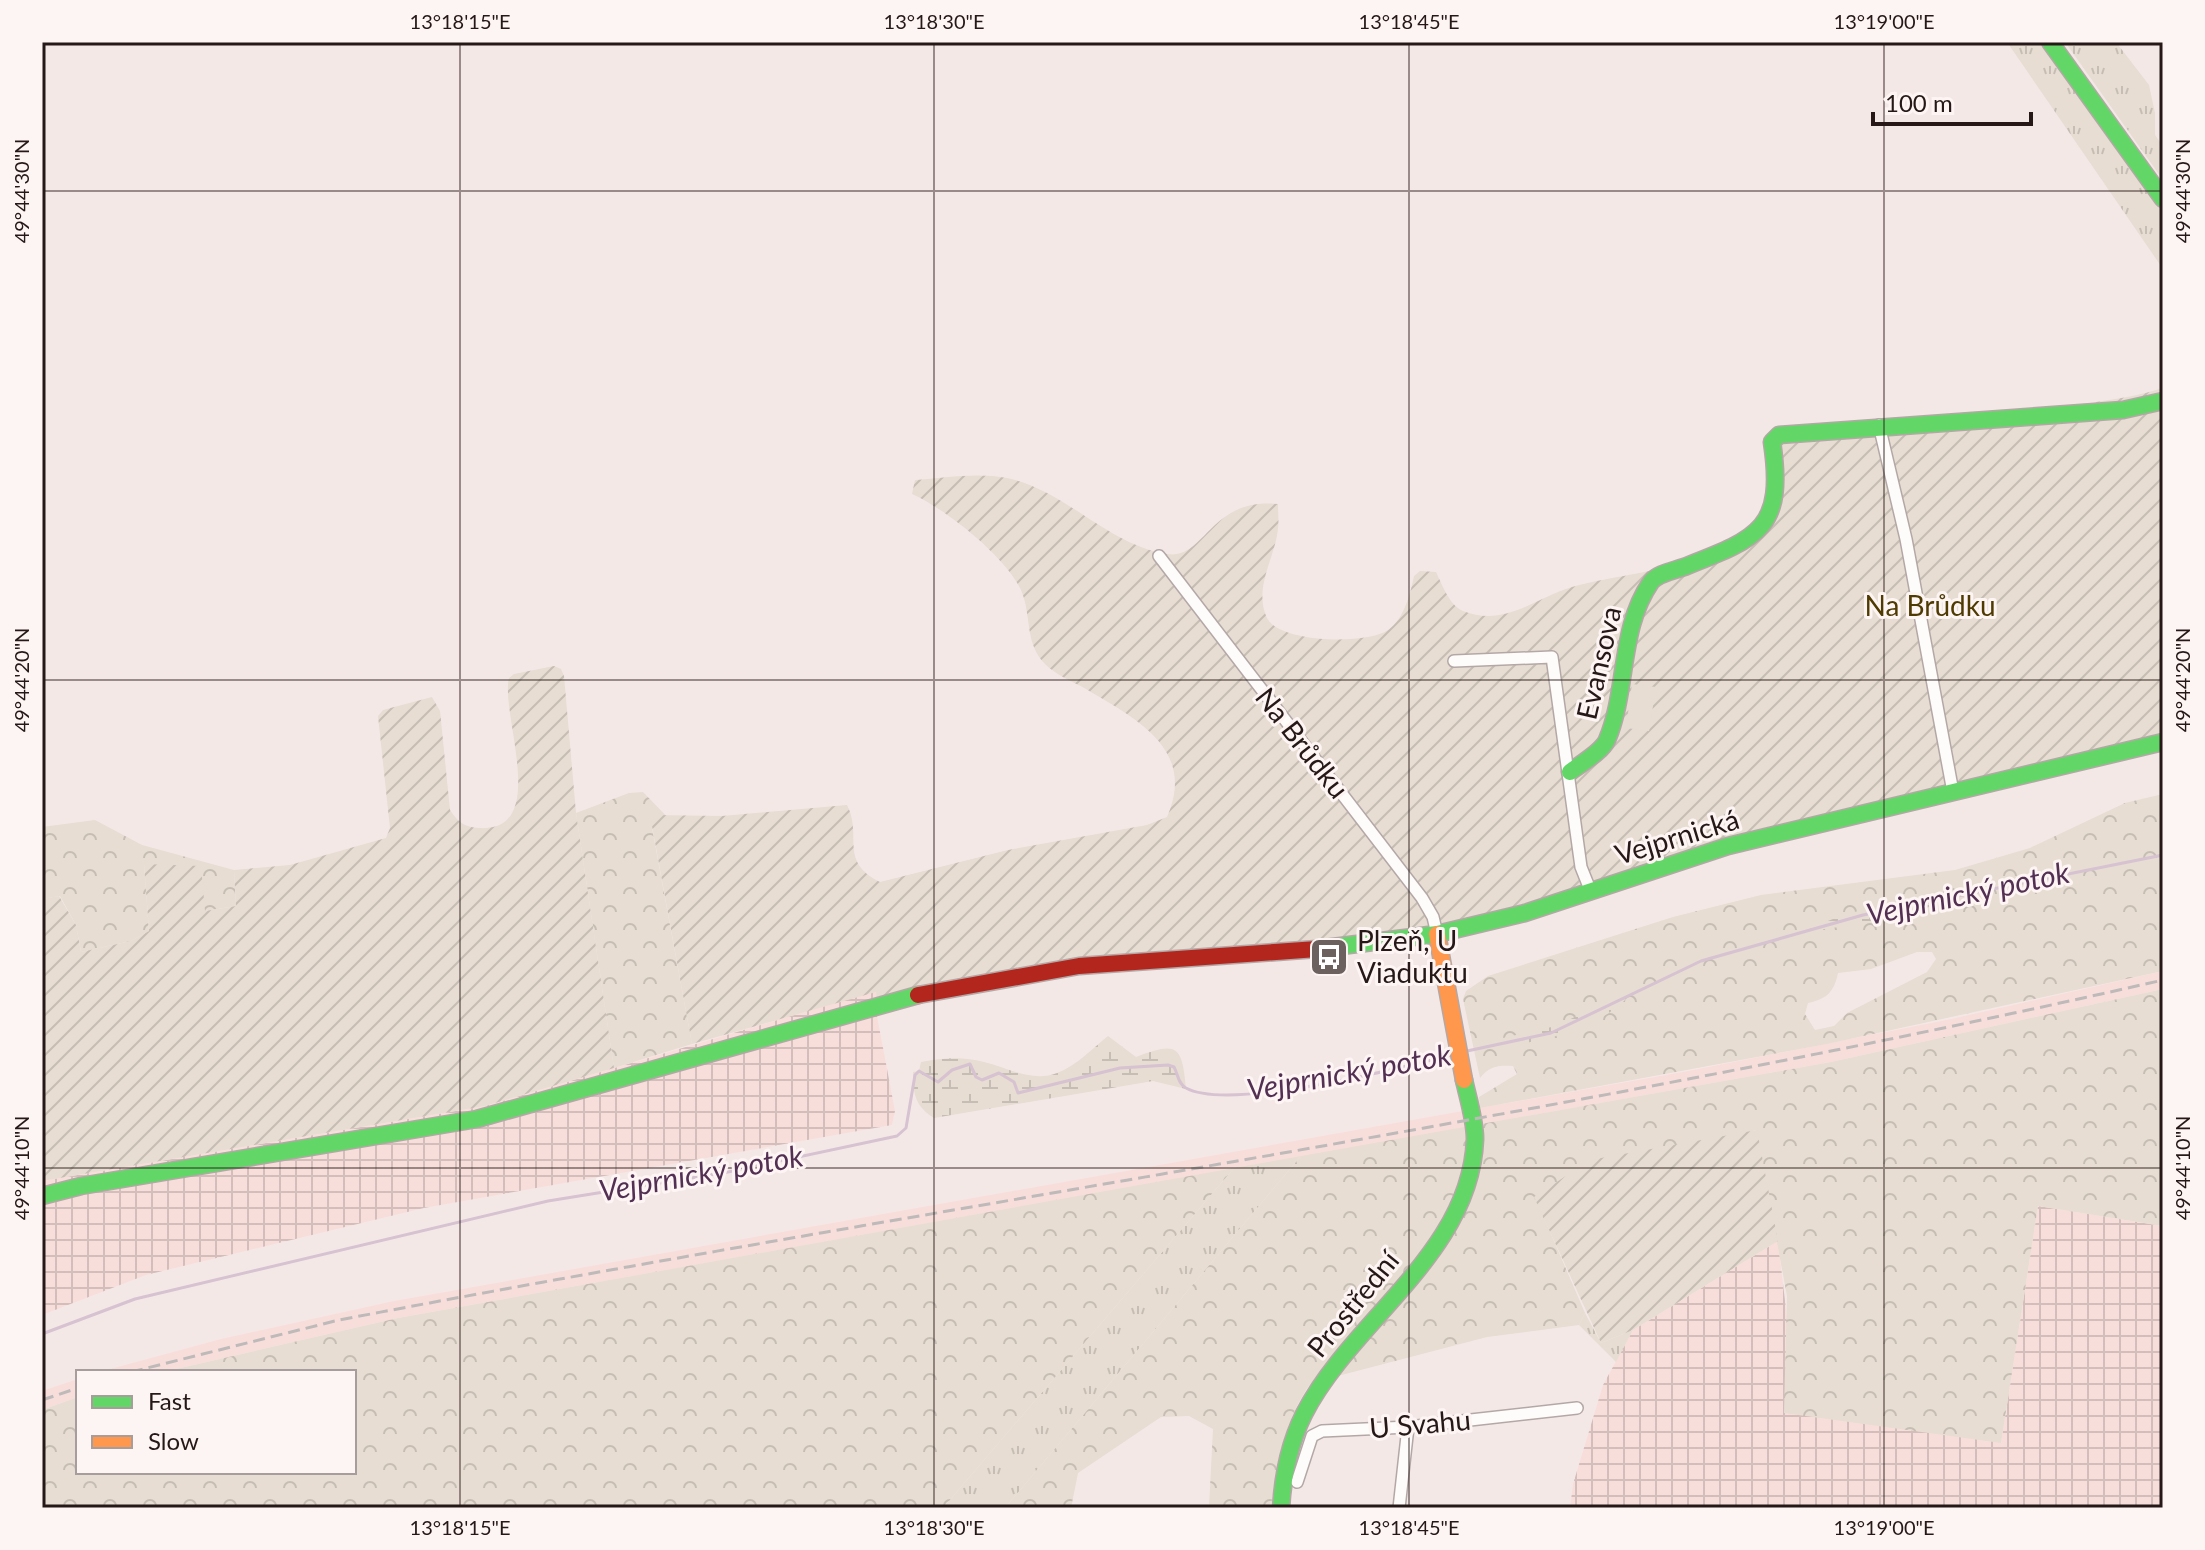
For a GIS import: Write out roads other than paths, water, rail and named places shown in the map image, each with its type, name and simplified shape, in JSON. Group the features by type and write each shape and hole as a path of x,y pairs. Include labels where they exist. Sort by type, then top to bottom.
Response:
{"main road":[{"path":"2050,42 2163,199"},
{"path":"1879,425 1988,422 2123,410 2163,401"},
{"name":"Evansova","path":"1570,772 1606,743 1638,603 1654,578 1749,538 1766,523 1775,502 1778,482 1772,442 1779,435 1879,425"},
{"name":"Vejprnická","path":"42,1196 81,1186 477,1119 877,1004 977,982 1079,966 1437,934 1525,913 1728,846 2163,742"},
{"name":"Prostřední","path":"1281,1508 1287,1460 1309,1404 1432,1246 1466,1189 1475,1154 1475,1137 1437,934"}],"street":[{"path":"1879,425 1906,539 1953,792"},
{"name":"Na Brůdku","path":"1159,556 1422,898 1433,917 1437,934"},
{"name":"Evansova","path":"1454,661 1552,657 1581,867 1591,892"},
{"name":"U Svahu","path":"1297,1482 1312,1436 1322,1431 1408,1427 1577,1408"},
{"path":"1399,1508 1408,1427"}],"waterway":[{"name":"Vejprnický potok","path":"1467,1051 1551,1033 1701,961 1863,915 2163,855"},
{"name":"Vejprnický potok","path":"42,1334 135,1299 548,1201 728,1172 897,1136 906,1128 915,1075 919,1071 938,1082 952,1070 970,1064 976,1077 982,1080 999,1073 1014,1082 1018,1093 1120,1068 1168,1065 1174,1067 1186,1088 1208,1094 1239,1095 1318,1085 1455,1054"}],"railway":[{"path":"139,1370 339,1320 1481,1118 1709,1075 2163,980"},
{"path":"42,1400 76,1389"}],"place":[{"name":"Plzeň, U Viaduktu","path":"1329,957"}]}
